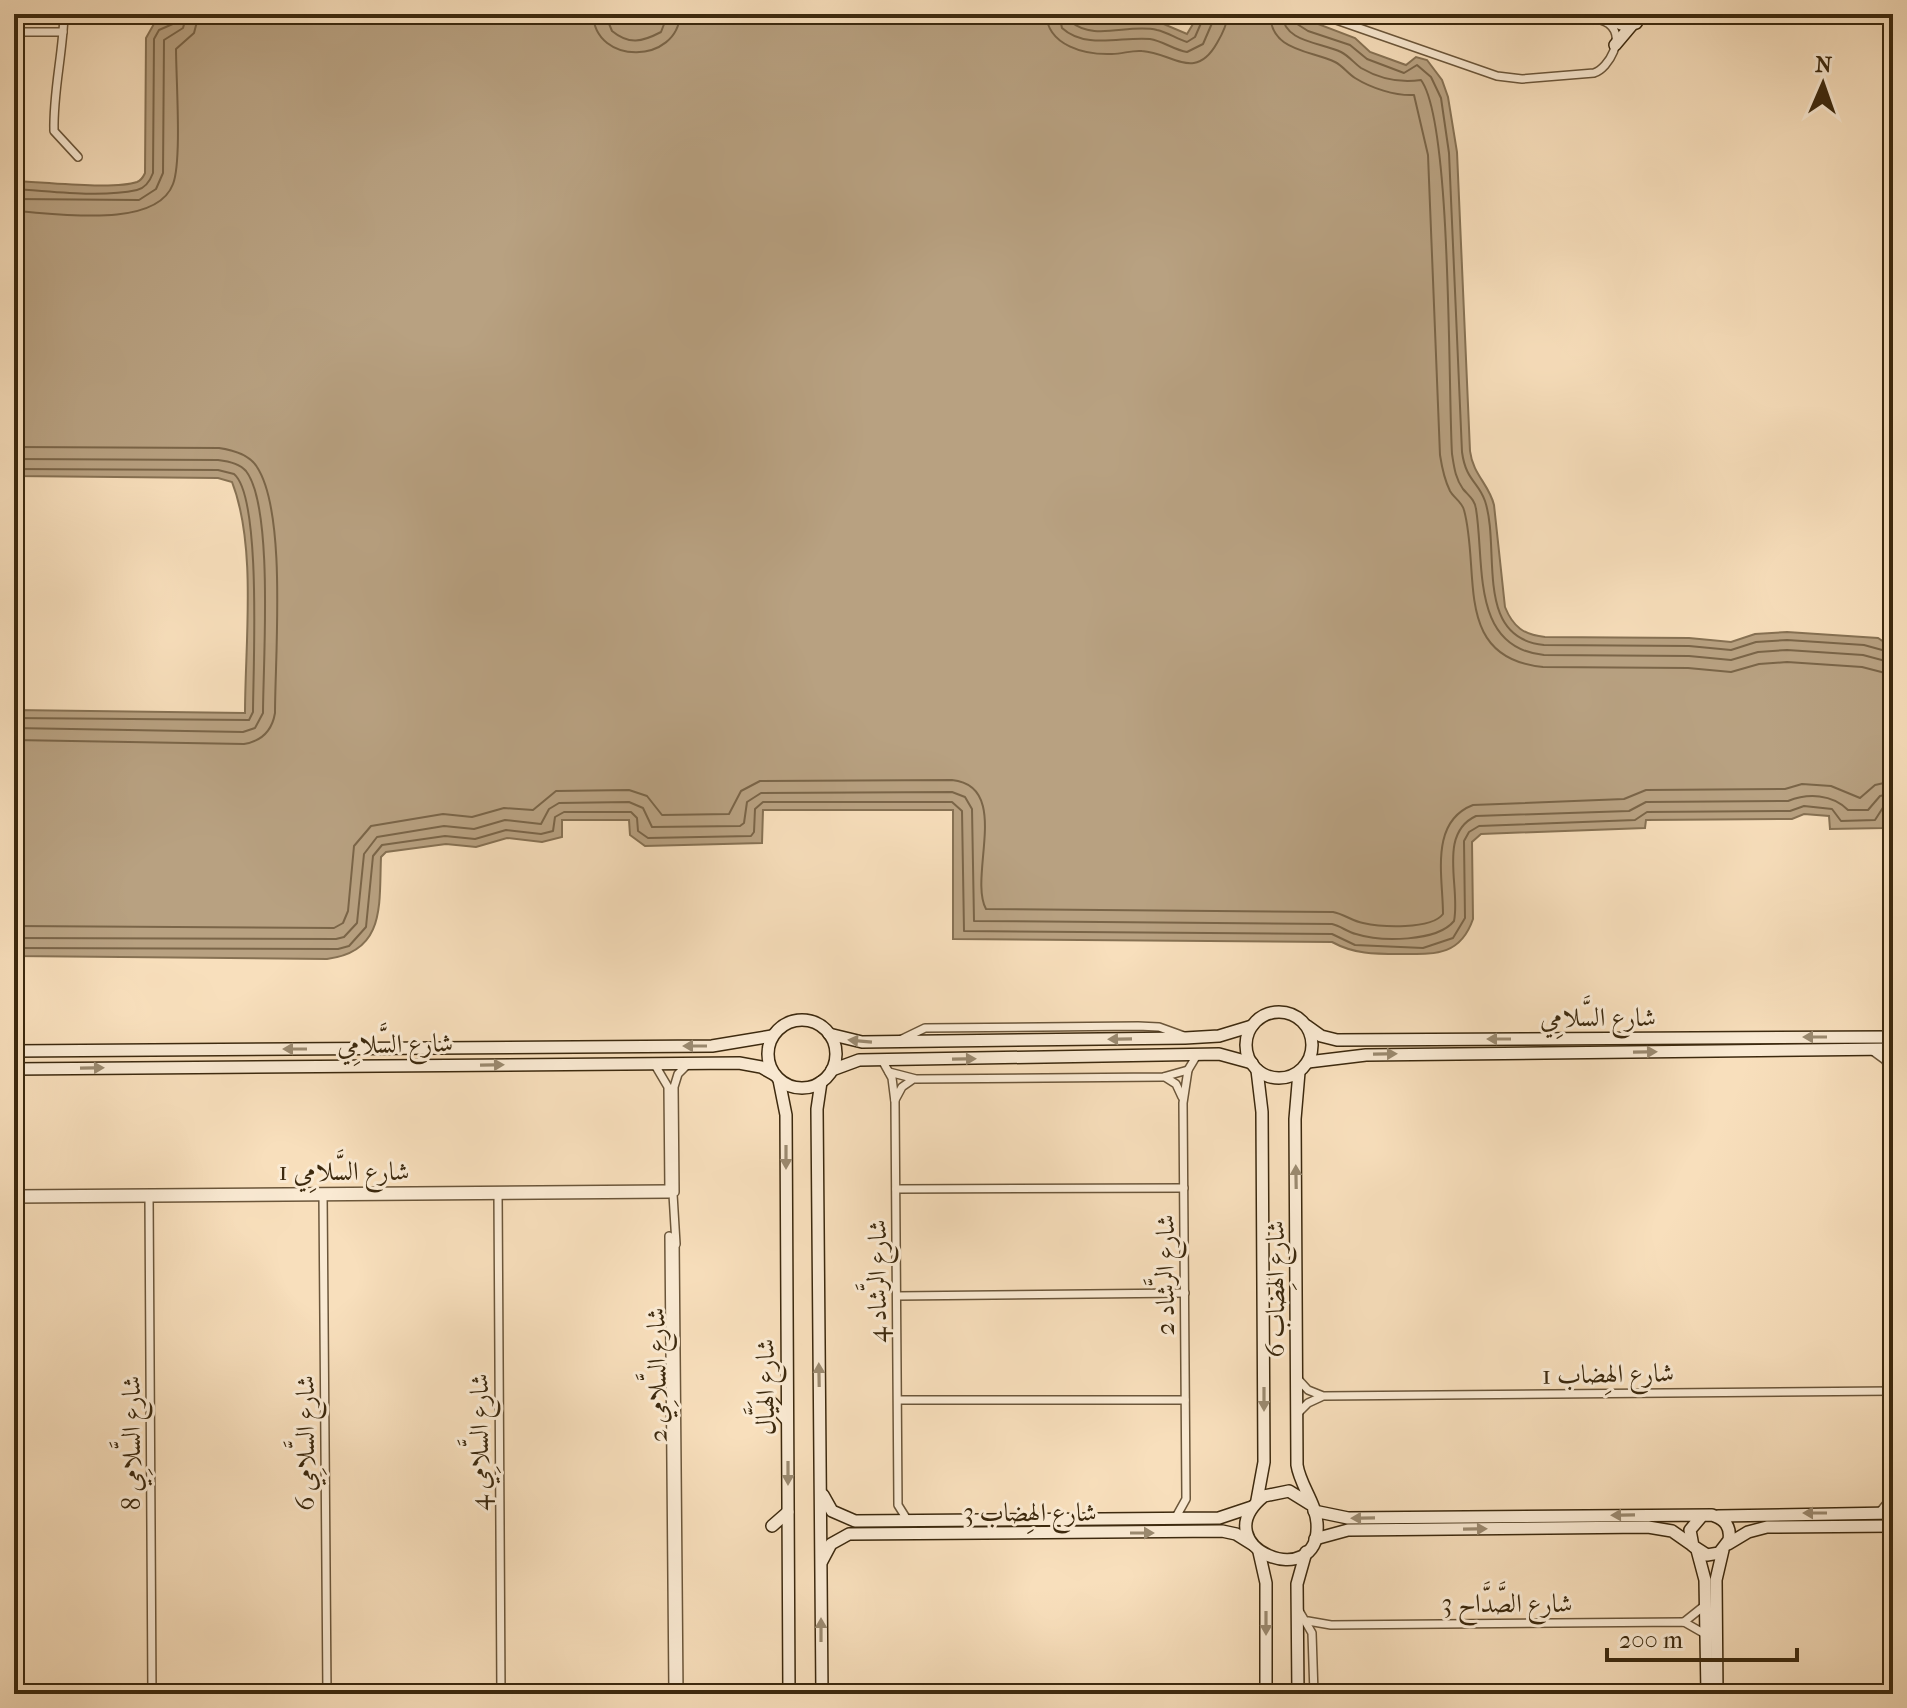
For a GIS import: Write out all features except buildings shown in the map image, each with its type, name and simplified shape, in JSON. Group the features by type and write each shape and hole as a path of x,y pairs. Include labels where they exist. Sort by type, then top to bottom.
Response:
{"street":[{"path":"64,14 62,61 54,89 54,131 78,157"},
{"path":"1319,14 1509,78 1598,72 1609,62 1615,45 1642,14"},
{"path":"1594,15 1631,26"},
{"path":"1613,20 1615,45"},
{"path":"14,32 63,32"},
{"path":"1284,1012 1307,1026 1313,1044 1308,1062 1299,1072 1282,1078 1229,1056 859,1060 832,1070 821,1082 795,1088 777,1078 767,1052 772,1036 783,1025 799,1020 815,1023 829,1034 862,1042 1219,1036 1252,1026 1266,1014 1284,1012"},
{"path":"1252,1026 1246,1044 1254,1066"},
{"name":"شارع السَّلامِي","path":"1307,1026 1321,1036 1337,1040 1893,1037"},
{"path":"829,1034 836,1052 832,1070"},
{"name":"شارع السَّلامِي","path":"14,1051 712,1046 772,1036"},
{"path":"1864,1049 1879,1055 1893,1073"},
{"name":"شارع السَّلامِي","path":"1308,1062 1366,1055 1893,1049"},
{"name":"شارع الرَّشاد 2","path":"1186,1499 1183,1103 1188,1070 1197,1055"},
{"name":"شارع الرَّشاد 4","path":"882,1060 889,1072 895,1102 898,1505"},
{"name":"شارع السَّلامِي 2","path":"653,1063 665,1076 668,1090 676,1244 679,1694"},
{"name":"شارع السَّلامِي 2","path":"673,1694 674,1087 678,1074 691,1063"},
{"name":"شارع السَّلامِي","path":"14,1069 746,1063 777,1078"},
{"name":"شارع الهِضاب 6","path":"1254,1066 1262,1112 1264,1462 1255,1504"},
{"path":"889,1072 916,1079 1163,1077 1188,1070"},
{"name":"شارع الهِضاب 6","path":"1299,1072 1295,1119 1297,1465 1312,1508"},
{"path":"1163,1077 1176,1084 1183,1103"},
{"name":"شارع الهَيَّال","path":"777,1078 786,1115 789,1694"},
{"path":"895,1102 902,1087 916,1079"},
{"name":"شارع الهَيَّال","path":"821,1082 817,1109 822,1694"},
{"path":"896,1189 1184,1188"},
{"name":"شارع السَّلامِي 1","path":"14,1197 672,1191"},
{"name":"شارع السَّلامِي 4","path":"498,1193 501,1694"},
{"name":"شارع السَّلامِي 6","path":"323,1194 327,1694"},
{"name":"شارع السَّلامِي 8","path":"149,1196 152,1694"},
{"path":"897,1296 1185,1293"},
{"path":"1297,1377 1308,1390 1323,1396"},
{"name":"شارع الهِضاب 1","path":"1323,1396 1893,1391"},
{"path":"1296,1415 1308,1403 1323,1396"},
{"path":"898,1400 1185,1400"},
{"path":"772,1403 787,1420"},
{"name":"شارع الهِضاب 3","path":"820,1490 832,1511 841,1517 868,1521 1224,1517 1255,1504"},
{"path":"1266,1694 1266,1583 1247,1522 1255,1504 1280,1491 1297,1494 1312,1508 1348,1518 1893,1513"},
{"path":"1879,1513 1893,1496"},
{"path":"1186,1499 1199,1518"},
{"path":"1174,1519 1181,1512 1186,1499"},
{"path":"887,1521 898,1505 908,1521"},
{"path":"1298,1694 1298,1577 1318,1525 1312,1508"},
{"path":"772,1526 788,1512"},
{"path":"1717,1694 1716,1580 1729,1529 1718,1516"},
{"path":"1701,1517 1690,1530 1705,1574 1707,1694"},
{"path":"868,1521 861,1528 868,1534"},
{"path":"1315,1539 1348,1530 1648,1527 1672,1531 1695,1548 1713,1555 1748,1532 1767,1527 1893,1526"},
{"name":"شارع الهِضاب 3","path":"821,1565 827,1548 839,1537 868,1534 1222,1531 1236,1534 1256,1548"},
{"path":"1256,1548 1282,1561 1306,1552"},
{"path":"1706,1602 1697,1614 1684,1622 1706,1635"},
{"path":"1297,1608 1308,1621 1313,1640 1314,1694"},
{"name":"شارع الصَّدَّاح 3","path":"1308,1621 1331,1625 1684,1622"},
{"path":"1313,1640 1320,1630 1331,1625"}],"water":[{"path":"183,14 621,14 631,23 660,14 805,14 808,17 1050,14 1110,24 1123,19 1159,22 1187,34 1199,14 1292,14 1355,38 1370,52 1406,65 1416,57 1427,60 1442,80 1448,97 1457,152 1470,451 1474,467 1494,505 1508,614 1520,629 1545,637 1689,638 1731,642 1755,634 1787,632 1878,638 1893,648 1893,801 1885,828 1830,829 1829,816 1804,814 1792,819 1646,820 1645,828 1481,834 1472,842 1473,919 1461,940 1453,947 1434,953 1391,954 1356,951 1332,942 953,939 953,810 763,810 762,843 645,846 630,835 629,820 562,820 562,837 542,842 507,838 476,847 446,844 386,852 381,857 379,908 375,923 360,947 346,955 327,959 14,956 14,710 245,713 247,565 240,507 232,482 218,478 14,476 14,181 112,185 141,179 145,173 146,38 155,22"}]}
